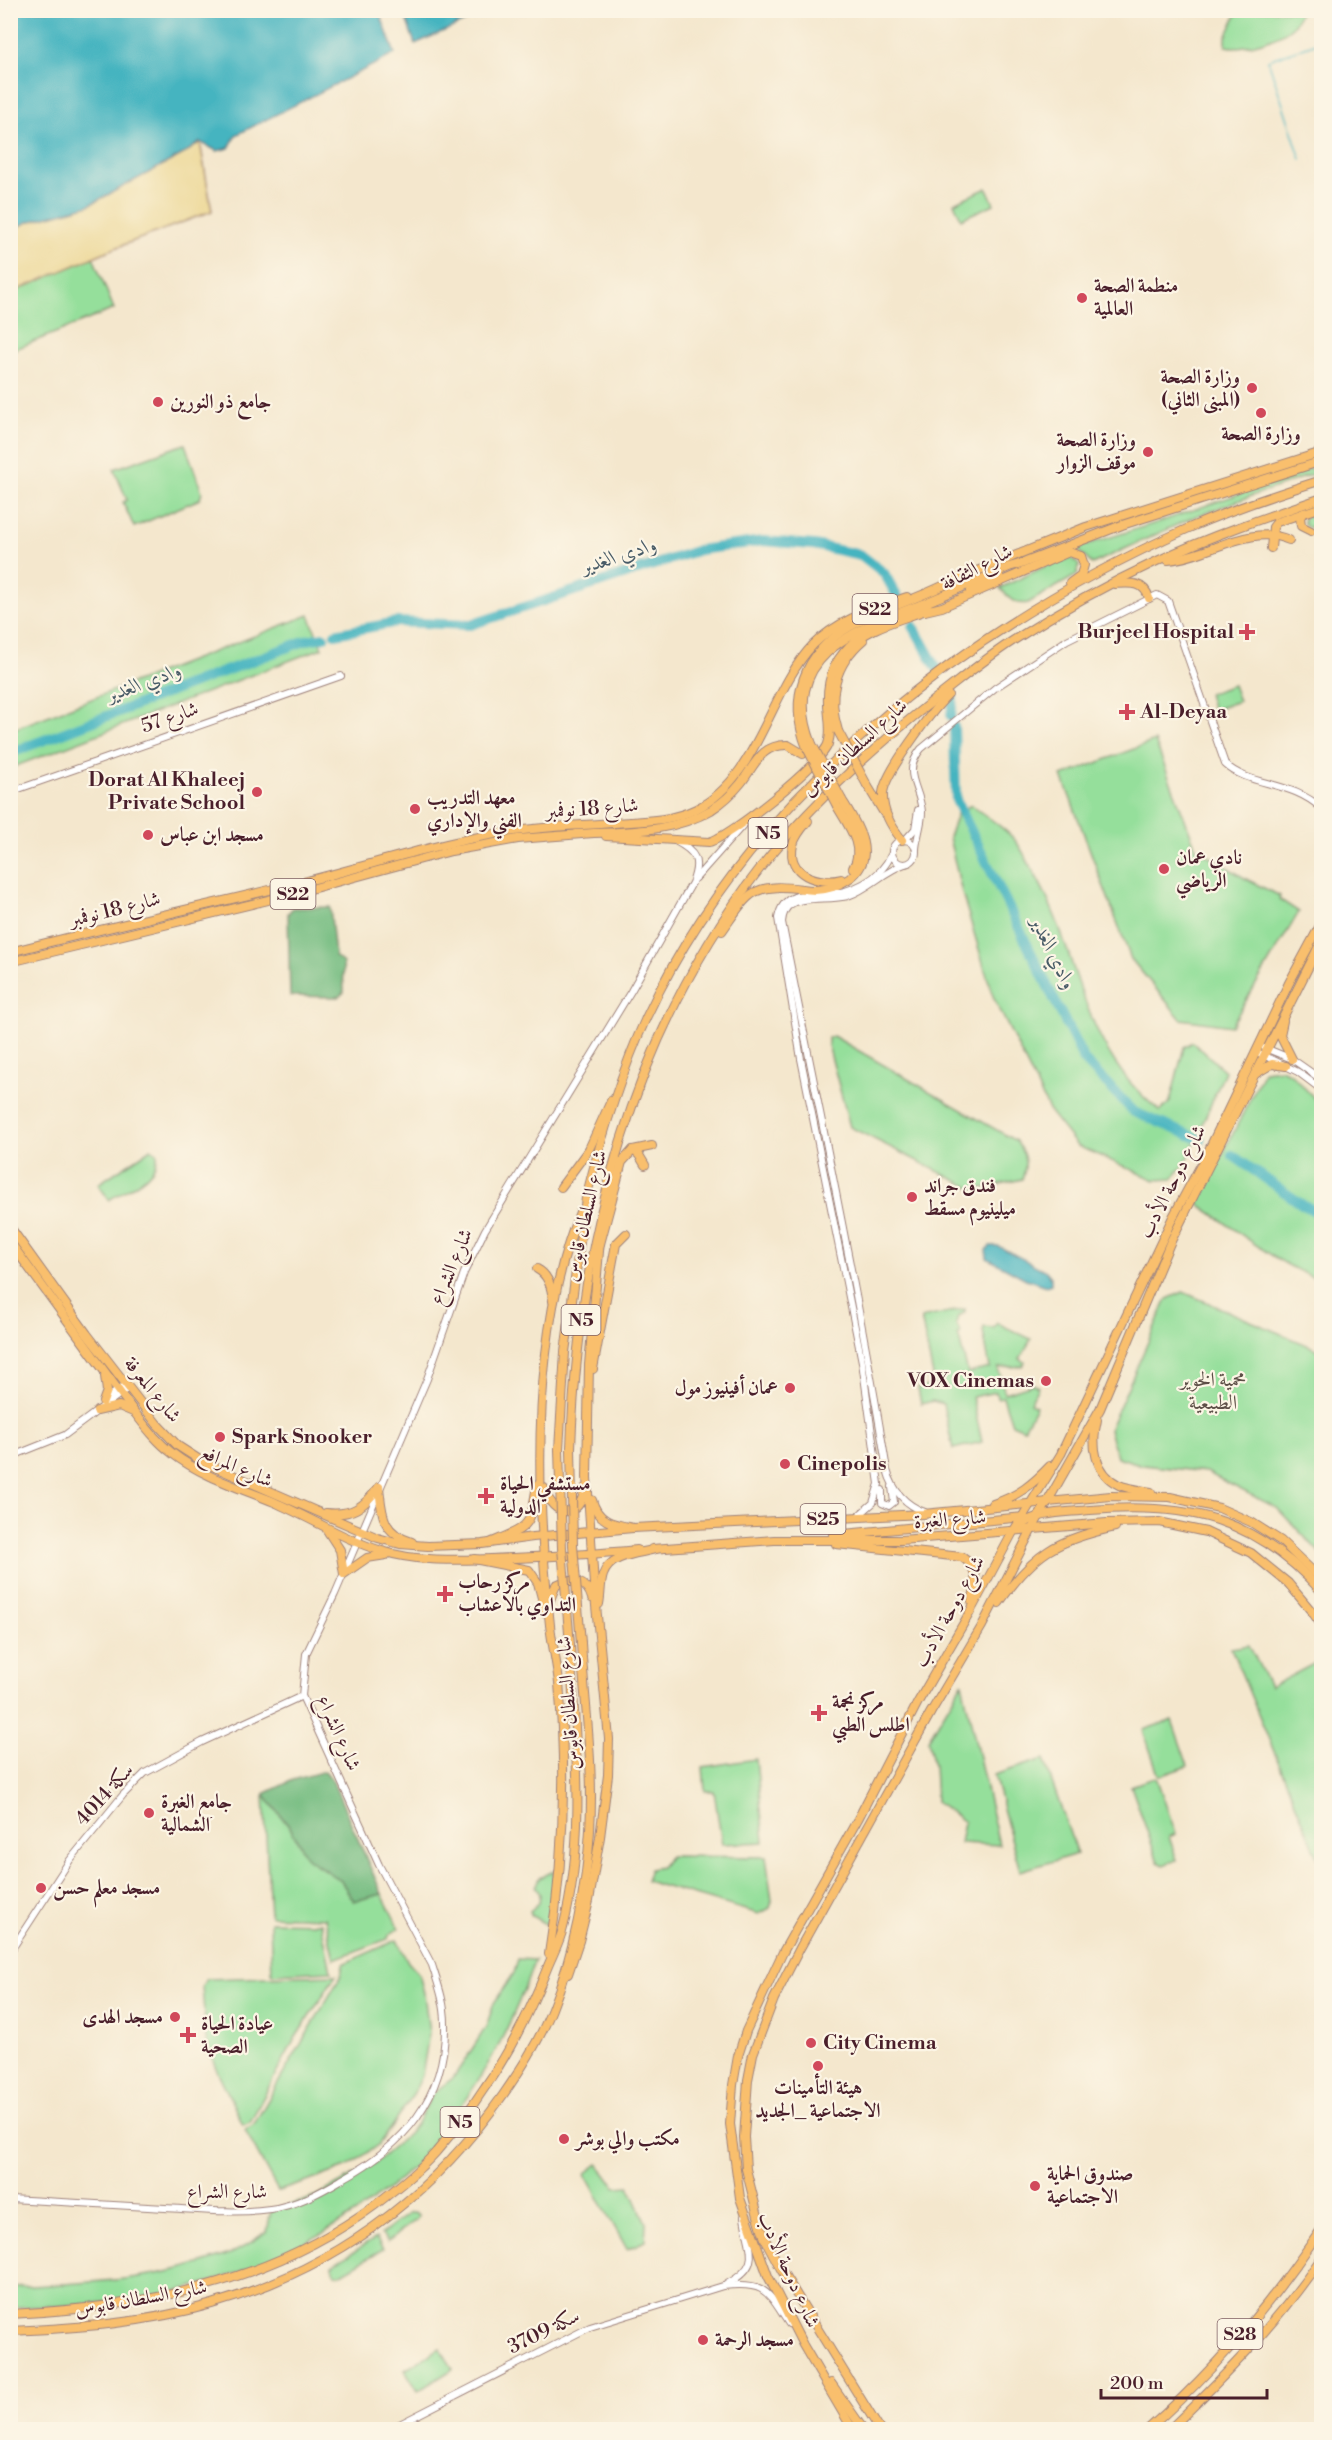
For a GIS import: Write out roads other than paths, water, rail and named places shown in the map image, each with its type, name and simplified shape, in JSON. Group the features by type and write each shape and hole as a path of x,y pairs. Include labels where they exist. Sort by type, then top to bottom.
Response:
{"highway":[{"name":"شارع السلطان قابوس","path":"10,2314 118,2305 204,2288 255,2271 304,2250 352,2223 395,2190 434,2154 470,2110 502,2064 522,2028 563,1929 576,1844 577,1784 570,1645 562,1548 559,1449 565,1352 586,1198 627,1065 646,1018 681,953 749,855 803,793 860,738 944,670 987,640 1101,571 1188,528 1322,480"},
{"name":"شارع السلطان قابوس","path":"10,2331 72,2329 132,2321 213,2304 302,2271 350,2245 413,2197 467,2143 519,2072 553,2007 579,1912 590,1832 591,1781 573,1545 571,1448 576,1364 582,1314 597,1227 628,1116 647,1066 684,985 718,928 763,864 810,811 850,771 900,727 958,681 1014,640 1112,584 1158,561 1322,498"},
{"path":"1271,548 1271,535 1277,522 1322,507"},
{"path":"1307,511 1300,516 1299,521 1301,526 1311,531"},
{"path":"1158,561 1181,558 1249,537 1271,535 1289,540"},
{"path":"925,611 942,608 1066,552 1075,553 1084,562 1083,572 1063,588 1058,596"},
{"path":"850,771 804,826 793,843 793,860 801,873 808,878 832,881 841,878 855,866 857,859 856,841 839,803 808,749 805,718 806,695 818,664 834,645 868,625 1023,563"},
{"path":"950,593 975,579 977,571"},
{"path":"684,985 738,910 753,893 776,887 817,890 844,883 855,875 861,866 864,845 858,826 839,803 816,767 798,722 798,699 804,677 821,650 841,632 858,622 930,593 956,579"},
{"path":"1112,584 1140,585 1146,590 1149,598"},
{"path":"903,840 888,819 883,799 886,781 925,722 958,681"},
{"path":"577,834 656,829 697,818 722,802 742,782 759,755 766,750 788,745 808,749"},
{"path":"561,1187 589,1149 627,1065"},
{"path":"599,1247 620,1166 633,1150 652,1146"},
{"path":"633,1150 642,1158 645,1165"},
{"path":"553,2007 571,1967 582,1931 600,1837 608,1774 609,1739 587,1474 589,1357 605,1194"},
{"path":"537,1994 549,1954 555,1916 565,1809 559,1681 550,1624 540,1473 548,1350 553,1317 568,1242 586,1198"},
{"path":"589,1388 616,1244 626,1234"},
{"path":"537,1269 543,1273 551,1287 553,1317"},
{"path":"540,1473 548,1501 555,1509 565,1511 575,1508 582,1500 587,1474"},
{"path":"490,1543 522,1530 528,1524 533,1511 540,1473"},
{"path":"587,1474 593,1505 600,1516 608,1522 633,1528"},
{"path":"597,1616 601,1582 607,1566 625,1556 656,1549"},
{"path":"474,1559 529,1570 538,1583 550,1624"},
{"path":"549,1605 556,1585 574,1580 588,1588 597,1616"},
{"path":"10,2337 72,2329"}],"main road":[{"name":"شارع الثقافة","path":"977,571 1086,527 1322,452"},
{"name":"شارع الثقافة","path":"754,815 826,749 830,732 827,689 831,674 843,654 867,633 956,598 1023,563 1122,525 1322,461"},
{"name":"شارع 18 نوفمبر","path":"10,952 494,834 652,821 683,814 706,803 725,787 741,768 797,666 807,652 826,634 860,615 977,571"},
{"path":"888,819 838,731 832,699 834,685 842,665 865,639 894,622"},
{"name":"شارع 18 نوفمبر","path":"10,962 285,896 451,851 518,839 577,834 704,843 714,841 754,815"},
{"name":"شارع دوحة الأدب","path":"880,2430 793,2291 765,2239 746,2169 744,2127 747,2080 764,2023 785,1976 931,1712 982,1626 1032,1529 1100,1409 1158,1268 1254,1074 1289,983 1322,922"},
{"name":"شارع دوحة الأدب","path":"853,2430 803,2345 768,2276 744,2211 736,2176 730,2124 738,2056 746,2031 783,1952 859,1817 918,1702 969,1614 1013,1532 1018,1518 1030,1504 1061,1454 1173,1217 1322,940"},
{"path":"1284,1012 1280,1035 1292,1059"},
{"path":"1254,1074 1272,1064 1286,1066"},
{"name":"شارع المعرفة","path":"10,1227 127,1387 178,1446 203,1461 319,1512"},
{"name":"شارع المرافع","path":"10,1242 135,1413 156,1439 184,1461 320,1522 357,1542 397,1555 437,1560 544,1557"},
{"path":"103,1402 107,1391 105,1374"},
{"path":"97,1411 119,1406 135,1413"},
{"path":"1100,1409 1095,1426 1094,1448 1102,1471 1118,1485 1170,1497"},
{"path":"161,1418 163,1431"},
{"path":"980,1508 1017,1494 1033,1483 1061,1454"},
{"path":"319,1512 337,1514 355,1510 363,1506 379,1487"},
{"path":"379,1487 383,1517 388,1527 397,1536 428,1546"},
{"name":"شارع الغبرة","path":"543,1536 633,1528 929,1513 1111,1496 1170,1497 1212,1506 1251,1522 1281,1541 1322,1580"},
{"path":"799,1539 1018,1518 1037,1512 1049,1502"},
{"path":"1014,1506 1020,1512 1018,1518"},
{"path":"1013,1532 1026,1521 1041,1515 1143,1507 1188,1511 1230,1524 1265,1542 1296,1566 1322,1592"},
{"path":"319,1512 361,1532 400,1544 428,1546 490,1543 543,1536"},
{"path":"982,1626 1018,1576 1039,1556 1062,1542 1138,1521"},
{"name":"شارع الغبرة","path":"544,1557 799,1539 901,1540 1138,1521 1159,1522 1206,1532 1251,1553 1288,1583 1322,1626"},
{"path":"320,1522 335,1539 344,1574 367,1558 397,1555"},
{"path":"799,1539 962,1557 972,1565 976,1577 969,1614"},
{"name":"S28","path":"1147,2430 1196,2383 1278,2290 1322,2228"},
{"name":"S28","path":"1169,2430 1230,2372 1259,2339 1322,2257"},
{"path":"813,2361 849,2406 864,2430"}],"street":[{"path":"915,789 917,820 913,832 894,845 892,853 880,872 861,885 833,894 802,895 790,899 780,909 777,923 801,1059 862,1362 882,1503 887,1506 894,1502 892,1484 887,1470 853,1271 825,1132 807,1058 782,922 787,908 795,901 834,899 849,895 870,886 893,869 913,861 922,812 915,789 911,777 912,767 921,749 995,688 1068,640 1149,598 1160,595 1170,605 1225,764 1239,774 1285,786 1308,798 1322,809"},
{"name":"شارع 57","path":"10,792 341,676"},
{"name":"شارع الشراع","path":"692,883 715,855 754,815"},
{"path":"903,840 913,844 916,849"},
{"name":"شارع الشراع","path":"10,2199 227,2211 270,2209 312,2196 374,2161 406,2133 431,2093 443,2056 445,2021 438,1983 432,1965 379,1866 302,1696 306,1654 344,1574 427,1378 464,1273 485,1230 631,992 692,883 697,862 694,855 675,841"},
{"path":"892,853 896,861 904,864"},
{"path":"1262,1050 1292,1059 1322,1080"},
{"path":"1262,1050 1322,1090"},
{"path":"97,1411 103,1402 127,1387"},
{"path":"10,1457 65,1435 119,1392"},
{"path":"855,1518 873,1503 879,1484"},
{"path":"892,1484 905,1501 929,1513"},
{"name":"سكة 4014","path":"10,1952 70,1860 123,1795 146,1773 202,1742 302,1696"},
{"name":"سكة 3709","path":"723,2286 742,2275 752,2259 744,2211"},
{"name":"سكة 3709","path":"388,2430 590,2327 723,2286 745,2283 758,2286 769,2294 803,2345"}],"water":[{"path":"11,10 379,11 395,54 236,135 229,148 217,151 200,142 185,153 89,205 28,222 11,230"},
{"path":"403,10 489,10 489,11 415,44"},
{"path":"990,1246 998,1246 1046,1271 1051,1277 1051,1284 1046,1286 1026,1279 987,1258 986,1250"}],"waterway":[{"path":"1301,159 1268,60 1322,41"},
{"name":"وادي الغدير","path":"335,634 397,622 470,625 699,550 763,541 814,545 861,555 884,573 898,598"},
{"name":"وادي الغدير","path":"913,626 939,672"},
{"name":"وادي الغدير","path":"10,753 307,640 324,637"},
{"name":"وادي الغدير","path":"951,716 953,699"},
{"name":"وادي الغدير","path":"954,727 956,800 1084,1060 1134,1112 1201,1140"},
{"name":"وادي الغدير","path":"1232,1155 1300,1203 1322,1215"}],"place":[{"name":"منطمة الصحة العالمية","path":"1082,298"},
{"name":"وزارة الصحة (المبنى الثاني)","path":"1252,388"},
{"name":"جامع ذو النورين","path":"158,402"},
{"name":"وزارة الصحة","path":"1261,413"},
{"name":"وزارة الصحة موقف الزوار","path":"1148,452"},
{"name":"Burjeel Hospital","path":"1247,632"},
{"name":"Al-Deyaa","path":"1127,712"},
{"name":"Dorat Al Khaleej Private School","path":"257,792"},
{"name":"معهد التدريب الفني والإداري","path":"415,809"},
{"name":"مسجد ابن عباس","path":"148,835"},
{"name":"نادي عمان الرياضي","path":"1164,869"},
{"name":"فندق جراند ميلينيوم مسقط","path":"912,1197"},
{"name":"VOX Cinemas","path":"1046,1381"},
{"name":"عمان أفينيوز مول","path":"790,1388"},
{"name":"Spark Snooker","path":"220,1437"},
{"name":"Cinepolis","path":"785,1464"},
{"name":"مستشفي الحياة الدولية","path":"486,1496"},
{"name":"مركز رحاب التداوي بالاعشاب","path":"445,1594"},
{"name":"مركز نجمة اطلس الطبي","path":"819,1713"},
{"name":"جامع الغبرة الشمالية","path":"149,1813"},
{"name":"مسجد معلم حسن","path":"41,1888"},
{"name":"مسجد الهدى","path":"175,2017"},
{"name":"عيادة الحياة الصحية","path":"188,2035"},
{"name":"City Cinema","path":"811,2043"},
{"name":"هيئة التأمينات الاجتماعية _الجديد","path":"818,2066"},
{"name":"مكتب والي بوشر","path":"564,2139"},
{"name":"صندوق الحماية الاجتماعية","path":"1035,2186"},
{"name":"مسجد الرحمة","path":"703,2340"}],"park label":[{"name":"محمية الخوير الطبيعية","path":"1213,1392"}]}
